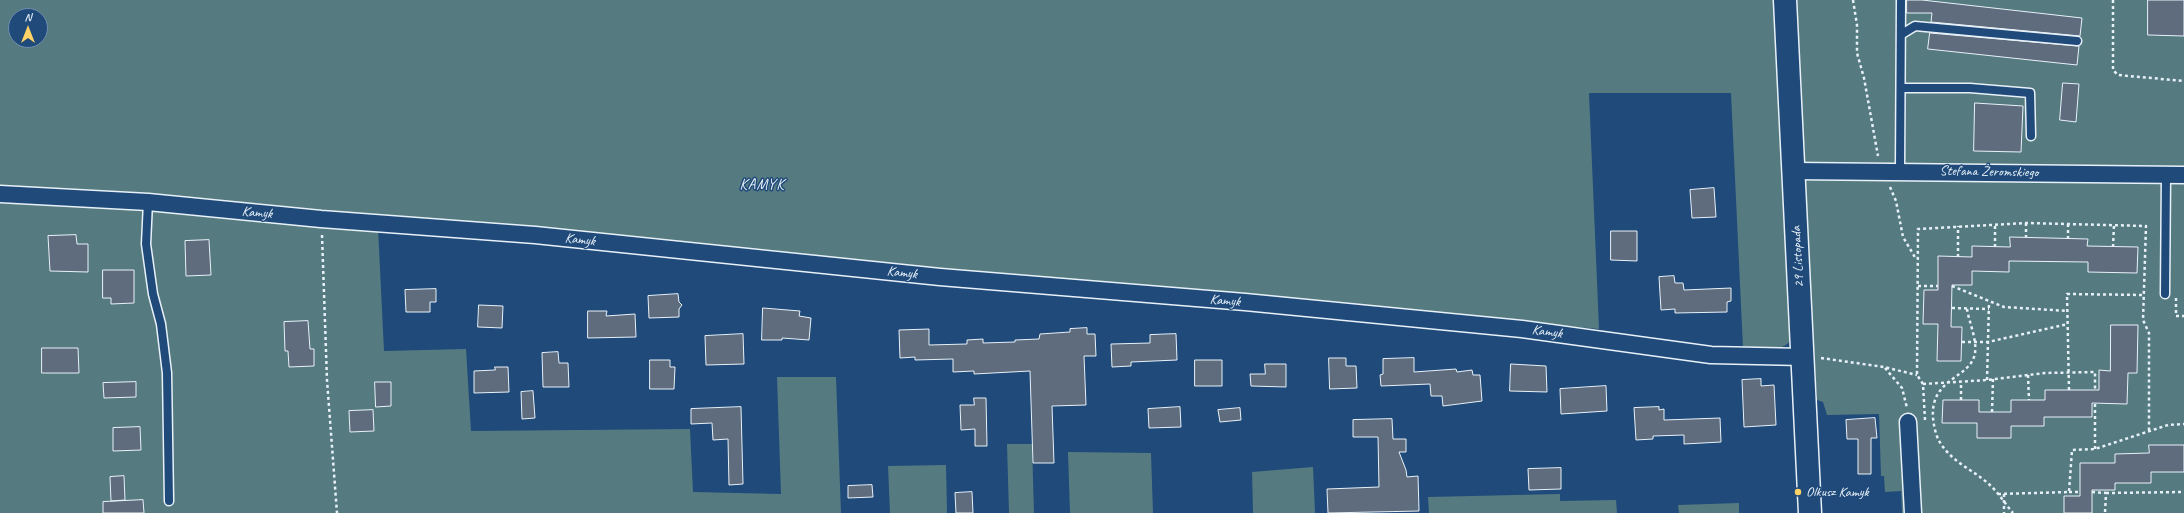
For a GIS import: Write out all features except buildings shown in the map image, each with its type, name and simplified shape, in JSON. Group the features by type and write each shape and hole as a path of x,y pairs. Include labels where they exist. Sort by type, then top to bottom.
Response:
{"street":[{"name":"29 Listopada","path":"1785,0 1810,513"},
{"name":"Stefana Żeromskiego","path":"1793,171 2184,175"},
{"name":"Kamyk","path":"0,194 148,202 321,219 535,235 940,277 1245,302 1522,329 1711,355 1803,357"},
{"path":"1908,422 1913,513"}],"lane":[{"path":"1900,0 1902,34 1900,171"},
{"path":"1902,34 1915,26 2077,41"},
{"path":"1901,88 1970,88 2030,93 2030,136"},
{"path":"2166,175 2166,294"},
{"path":"148,202 146,244 153,294 161,324 167,373 169,501"}],"path":[{"path":"1852,0 1857,25 1858,53 1866,85 1875,148 1896,201 1903,237 1916,259"},
{"path":"2113,0 2113,70 2118,75 2184,81"},
{"path":"321,219 327,380 337,513"},
{"path":"2026,223 2026,237"},
{"path":"1925,423 1923,384 1917,375 1918,229 2026,223 2146,226 2143,320 2149,333 2149,432"},
{"path":"1994,247 1995,224"},
{"path":"2068,224 2068,238"},
{"path":"2114,225 2114,247"},
{"path":"1958,226 1958,257"},
{"path":"1918,286 1938,286"},
{"path":"1952,286 2004,307 2068,311"},
{"path":"2176,292 2176,316 2184,316"},
{"path":"2069,390 2067,294 2144,295"},
{"path":"1987,380 1990,302"},
{"path":"1952,308 1989,309"},
{"path":"1967,308 1975,354 1970,364 1938,392 1932,410 1934,428 1941,444 1956,461 1992,486 2013,513"},
{"path":"1962,342 1988,342 2068,324"},
{"path":"1803,357 1884,367 1917,375"},
{"path":"1884,367 1902,388 1908,422"},
{"path":"1923,384 1987,380 2069,372 2095,372 2095,390"},
{"path":"2028,375 2029,400"},
{"path":"1992,412 1993,379"},
{"path":"1961,382 1961,400"},
{"path":"2095,403 2095,449"},
{"path":"2069,492 2072,450 2095,449 2168,425 2184,424"},
{"path":"1998,494 2080,492"},
{"path":"2092,492 2184,492"},
{"path":"2105,513 2106,493"},
{"path":"2004,494 2004,513"}],"green space":[{"path":"0,0 1774,0 1791,340 1787,344 1775,349 1743,348 1731,93 1589,93 1599,329 873,264 460,221 0,189"},
{"path":"1794,0 2184,0 2184,513 1902,513 1901,491 1885,492 1884,476 1881,476 1879,414 1827,415 1823,402 1817,400"},
{"path":"0,203 137,207 378,228 384,351 466,349 471,431 690,429 693,492 781,494 777,377 836,377 841,513 0,513"},
{"path":"1007,444 1032,444 1034,513 1009,513"},
{"path":"1068,452 1151,453 1153,513 1070,513"},
{"path":"946,465 947,513 890,513 888,466"},
{"path":"1313,467 1315,513 1253,513 1252,472"},
{"path":"1560,494 1560,501 1616,500 1617,513 1429,513 1428,497"},
{"path":"1739,503 1739,513 1679,513 1678,505"}],"place":[{"name":"Olkusz Kamyk","path":"1798,492"}],"district":[{"name":"KAMYK","path":"762,185"}]}
